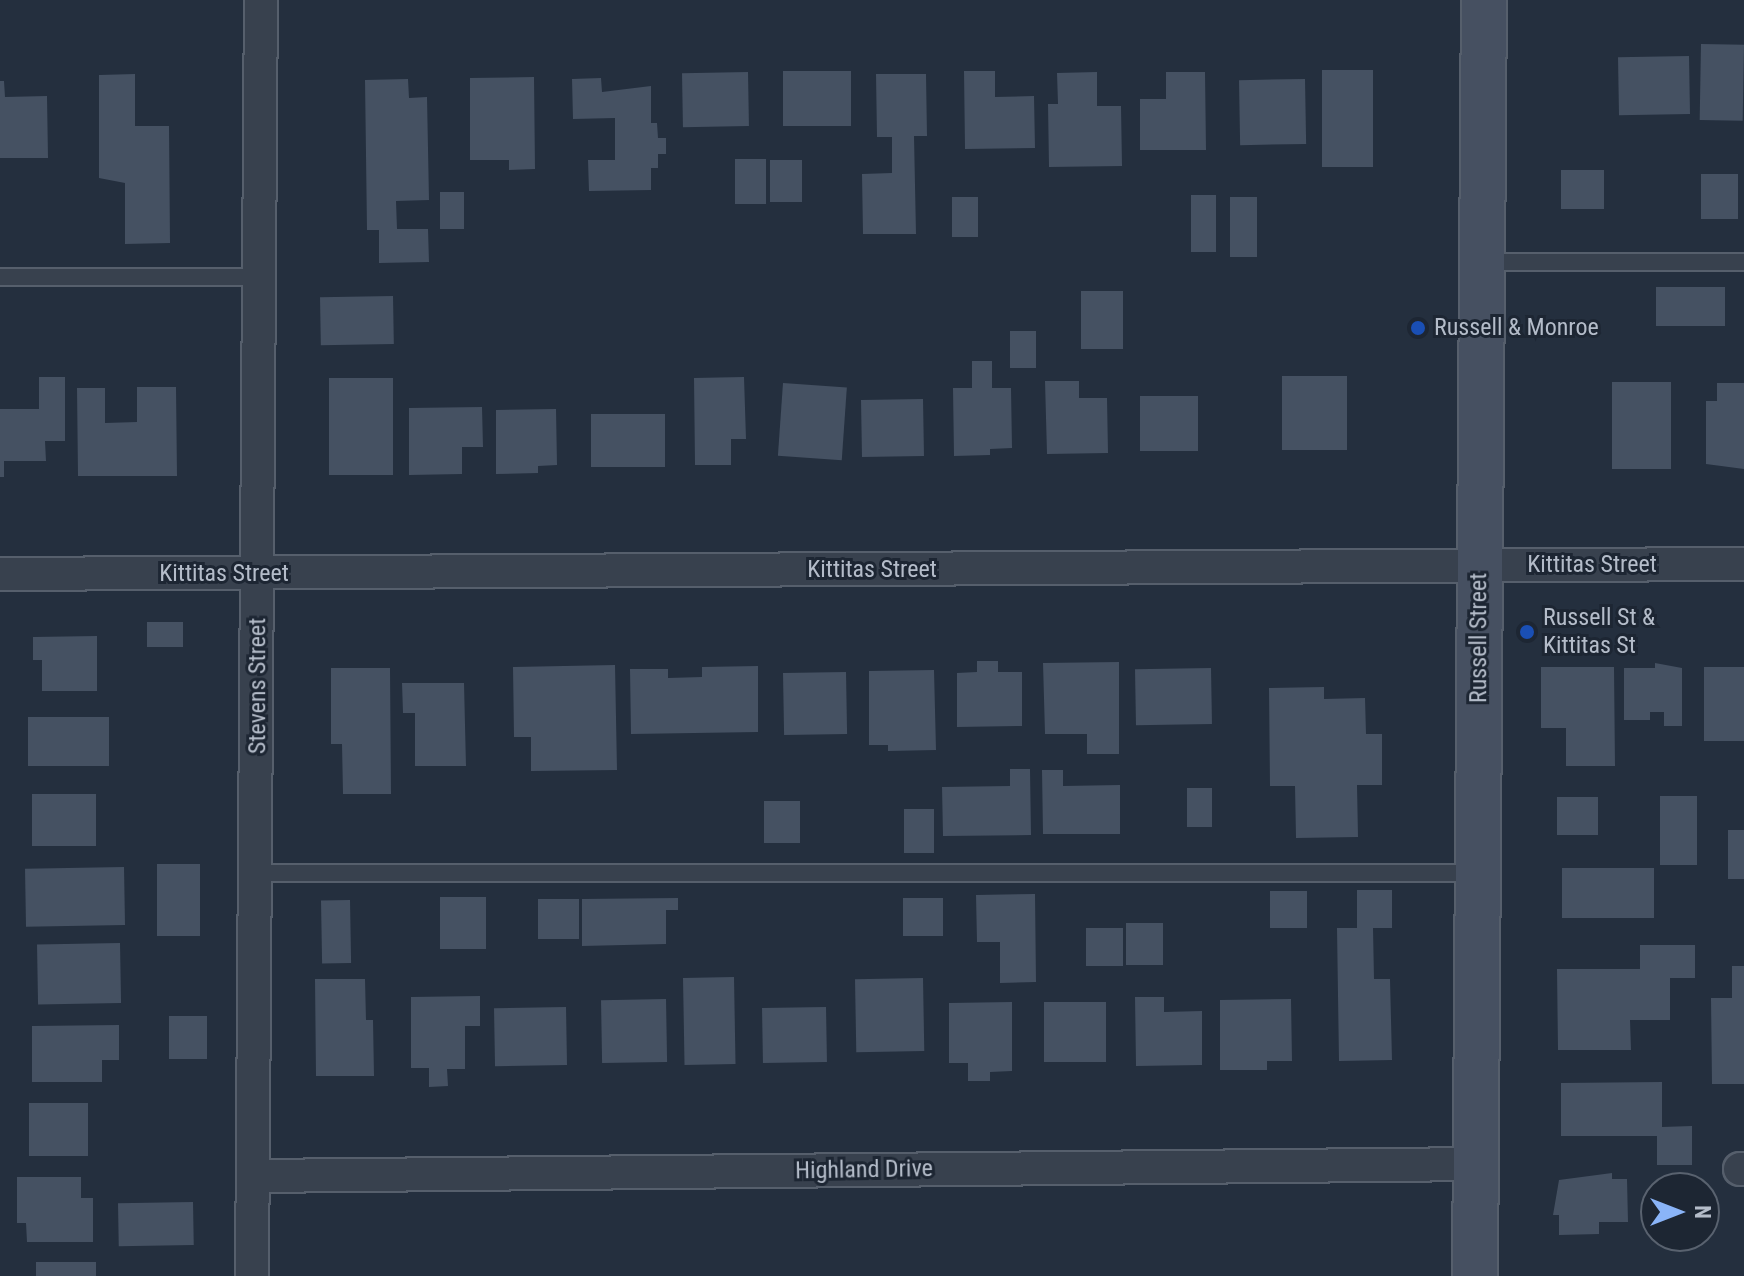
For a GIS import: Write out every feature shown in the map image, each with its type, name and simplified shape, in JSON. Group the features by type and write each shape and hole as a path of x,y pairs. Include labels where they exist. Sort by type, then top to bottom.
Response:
{"main road":[{"name":"Russell Street","path":"1475,1276 1484,0"}],"street":[{"name":"Stevens Street","path":"252,1276 261,0"},
{"name":"Kittitas Street","path":"0,574 1744,564"},
{"name":"Highland Drive","path":"254,1176 1475,1164"}],"lane":[{"path":"1482,262 1744,262"},
{"path":"0,277 260,277"},
{"path":"256,873 1478,873"}],"building":[{"path":"1701,44 1744,45 1743,121 1700,120"},
{"path":"1689,56 1690,114 1619,115 1618,57"},
{"path":"1322,70 1373,70 1373,167 1322,167"},
{"path":"783,71 851,71 851,126 783,126"},
{"path":"964,71 995,71 995,97 1034,96 1035,148 965,149"},
{"path":"748,72 749,126 683,127 682,73"},
{"path":"1097,72 1097,106 1121,106 1122,166 1049,167 1048,104 1058,104 1057,73"},
{"path":"1166,72 1205,72 1206,150 1140,150 1140,99 1166,99"},
{"path":"135,74 135,126 169,126 170,243 125,244 125,183 99,178 99,75"},
{"path":"876,74 926,74 927,136 914,136 916,234 863,234 862,174 892,173 892,137 877,137"},
{"path":"534,77 535,169 509,170 509,160 470,160 470,78"},
{"path":"601,78 602,92 651,86 651,123 657,123 658,138 666,138 666,154 658,154 658,168 651,168 651,190 589,191 588,160 615,160 615,118 573,119 572,79"},
{"path":"408,79 409,98 427,97 429,200 396,201 397,229 428,229 429,262 379,263 379,230 367,230 365,80"},
{"path":"1305,79 1306,144 1240,145 1239,80"},
{"path":"0,81 4,81 5,97 47,96 48,158 0,158"},
{"path":"735,159 766,159 766,204 735,204"},
{"path":"770,160 802,160 802,202 770,202"},
{"path":"1561,170 1604,170 1604,209 1561,209"},
{"path":"1701,174 1738,174 1738,219 1701,219"},
{"path":"440,192 464,192 464,229 440,229"},
{"path":"1191,195 1216,195 1216,252 1191,252"},
{"path":"952,197 978,197 978,237 952,237"},
{"path":"1230,197 1257,197 1257,257 1230,257"},
{"path":"1656,287 1725,287 1725,326 1656,326"},
{"path":"1081,291 1123,291 1123,349 1081,349"},
{"path":"393,296 394,344 321,345 320,297"},
{"path":"1010,331 1036,331 1036,368 1010,368"},
{"path":"972,361 992,361 992,388 1011,388 1012,448 990,449 990,455 954,456 953,388 972,388"},
{"path":"1282,376 1347,376 1347,450 1282,450"},
{"path":"39,377 65,377 65,441 45,441 46,461 4,461 4,477 0,477 0,409 39,409"},
{"path":"744,377 746,439 731,439 731,465 695,465 694,378"},
{"path":"329,378 393,378 393,475 329,475"},
{"path":"1045,381 1079,381 1079,398 1107,398 1108,453 1047,454"},
{"path":"1612,382 1671,382 1671,469 1612,469"},
{"path":"783,383 847,387 842,460 778,456"},
{"path":"1717,383 1744,383 1744,469 1706,464 1706,401 1717,401"},
{"path":"137,387 176,387 177,476 78,476 77,388 105,388 105,423 137,422"},
{"path":"1140,396 1198,396 1198,451 1140,451"},
{"path":"923,399 924,456 862,457 861,400"},
{"path":"482,407 483,447 462,447 462,474 409,475 409,408"},
{"path":"556,409 557,465 538,466 538,473 496,474 496,410"},
{"path":"591,414 665,414 665,467 591,467"},
{"path":"147,622 183,622 183,647 147,647"},
{"path":"97,636 97,691 42,691 42,660 33,660 33,637"},
{"path":"977,661 998,661 998,672 1022,672 1022,726 957,727 957,673 977,672"},
{"path":"1119,662 1119,754 1087,754 1087,734 1045,734 1043,663"},
{"path":"1655,663 1682,668 1682,726 1664,726 1664,712 1650,712 1650,720 1624,720 1624,668 1655,668"},
{"path":"615,665 617,770 531,771 531,737 514,737 513,667"},
{"path":"758,666 758,732 631,734 630,669 668,669 668,678 702,677 702,667"},
{"path":"1541,667 1614,667 1615,766 1566,766 1566,728 1541,728"},
{"path":"1704,667 1744,667 1744,741 1704,741"},
{"path":"331,668 390,668 391,794 343,794 342,744 331,744"},
{"path":"1211,668 1212,724 1136,725 1135,669"},
{"path":"934,670 936,750 888,751 888,745 869,745 869,671"},
{"path":"846,672 847,734 784,735 783,673"},
{"path":"402,683 464,683 466,766 415,766 415,713 403,713"},
{"path":"1324,687 1324,699 1365,698 1366,734 1382,734 1382,785 1357,785 1358,837 1296,838 1295,786 1270,786 1269,688"},
{"path":"28,717 109,717 109,766 28,766"},
{"path":"1010,769 1030,769 1031,835 943,836 942,787 1010,786"},
{"path":"1042,770 1063,770 1063,786 1120,785 1120,834 1043,834"},
{"path":"1187,788 1212,788 1212,827 1187,827"},
{"path":"32,794 96,794 96,846 32,846"},
{"path":"1660,796 1697,796 1697,865 1660,865"},
{"path":"1557,797 1598,797 1598,835 1557,835"},
{"path":"764,801 800,801 800,843 764,843"},
{"path":"904,809 934,809 934,853 904,853"},
{"path":"1728,830 1744,830 1744,879 1728,879"},
{"path":"157,864 200,864 200,936 157,936"},
{"path":"124,867 125,925 26,927 25,869"},
{"path":"1562,868 1654,868 1654,918 1562,918"},
{"path":"1357,890 1392,890 1392,928 1373,928 1374,979 1390,979 1392,1060 1339,1061 1337,928 1357,928"},
{"path":"1270,891 1307,891 1307,928 1270,928"},
{"path":"1035,894 1036,982 1000,983 1000,942 977,942 976,895"},
{"path":"440,897 486,897 486,949 440,949"},
{"path":"678,898 678,910 666,910 666,944 582,946 582,899"},
{"path":"903,898 943,898 943,936 903,936"},
{"path":"538,899 579,899 579,939 538,939"},
{"path":"350,900 351,963 322,963 321,901"},
{"path":"1126,923 1163,923 1163,965 1126,965"},
{"path":"1086,928 1123,928 1123,966 1086,966"},
{"path":"120,943 121,1003 38,1004 37,944"},
{"path":"1640,945 1695,945 1695,978 1670,978 1670,1020 1630,1020 1631,1050 1558,1050 1557,969 1640,969"},
{"path":"1732,966 1744,966 1744,1084 1712,1084 1711,998 1732,998"},
{"path":"734,977 736,1064 685,1065 683,978"},
{"path":"923,978 924,1051 856,1052 855,979"},
{"path":"315,979 365,979 366,1020 373,1020 374,1076 316,1076"},
{"path":"480,996 480,1026 465,1026 465,1069 447,1069 448,1086 429,1087 429,1068 411,1068 411,997"},
{"path":"1135,997 1164,997 1164,1012 1202,1011 1202,1065 1136,1066"},
{"path":"666,999 667,1062 602,1063 601,1000"},
{"path":"1291,999 1292,1061 1267,1061 1267,1070 1220,1070 1220,1000"},
{"path":"1012,1002 1012,1071 990,1072 990,1081 968,1081 968,1063 949,1063 949,1003"},
{"path":"1044,1002 1106,1002 1106,1062 1044,1062"},
{"path":"566,1007 567,1065 495,1066 494,1008"},
{"path":"826,1007 827,1062 763,1063 762,1008"},
{"path":"169,1016 207,1016 207,1059 169,1059"},
{"path":"119,1025 119,1060 102,1060 102,1082 32,1082 32,1026"},
{"path":"1662,1082 1662,1127 1692,1126 1692,1165 1657,1165 1657,1136 1561,1136 1561,1083"},
{"path":"29,1103 88,1103 88,1156 29,1156"},
{"path":"1612,1173 1612,1179 1627,1179 1628,1222 1599,1222 1599,1234 1559,1235 1559,1215 1553,1215 1559,1180"},
{"path":"17,1177 81,1177 81,1198 93,1198 93,1242 27,1242 26,1223 17,1223"},
{"path":"193,1202 194,1245 119,1246 118,1203"},
{"path":"36,1262 96,1262 96,1276 36,1276"}],"place":[{"name":"Russell & Monroe","path":"1418,328"},
{"name":"Russell St & Kittitas St","path":"1527,632"}]}
